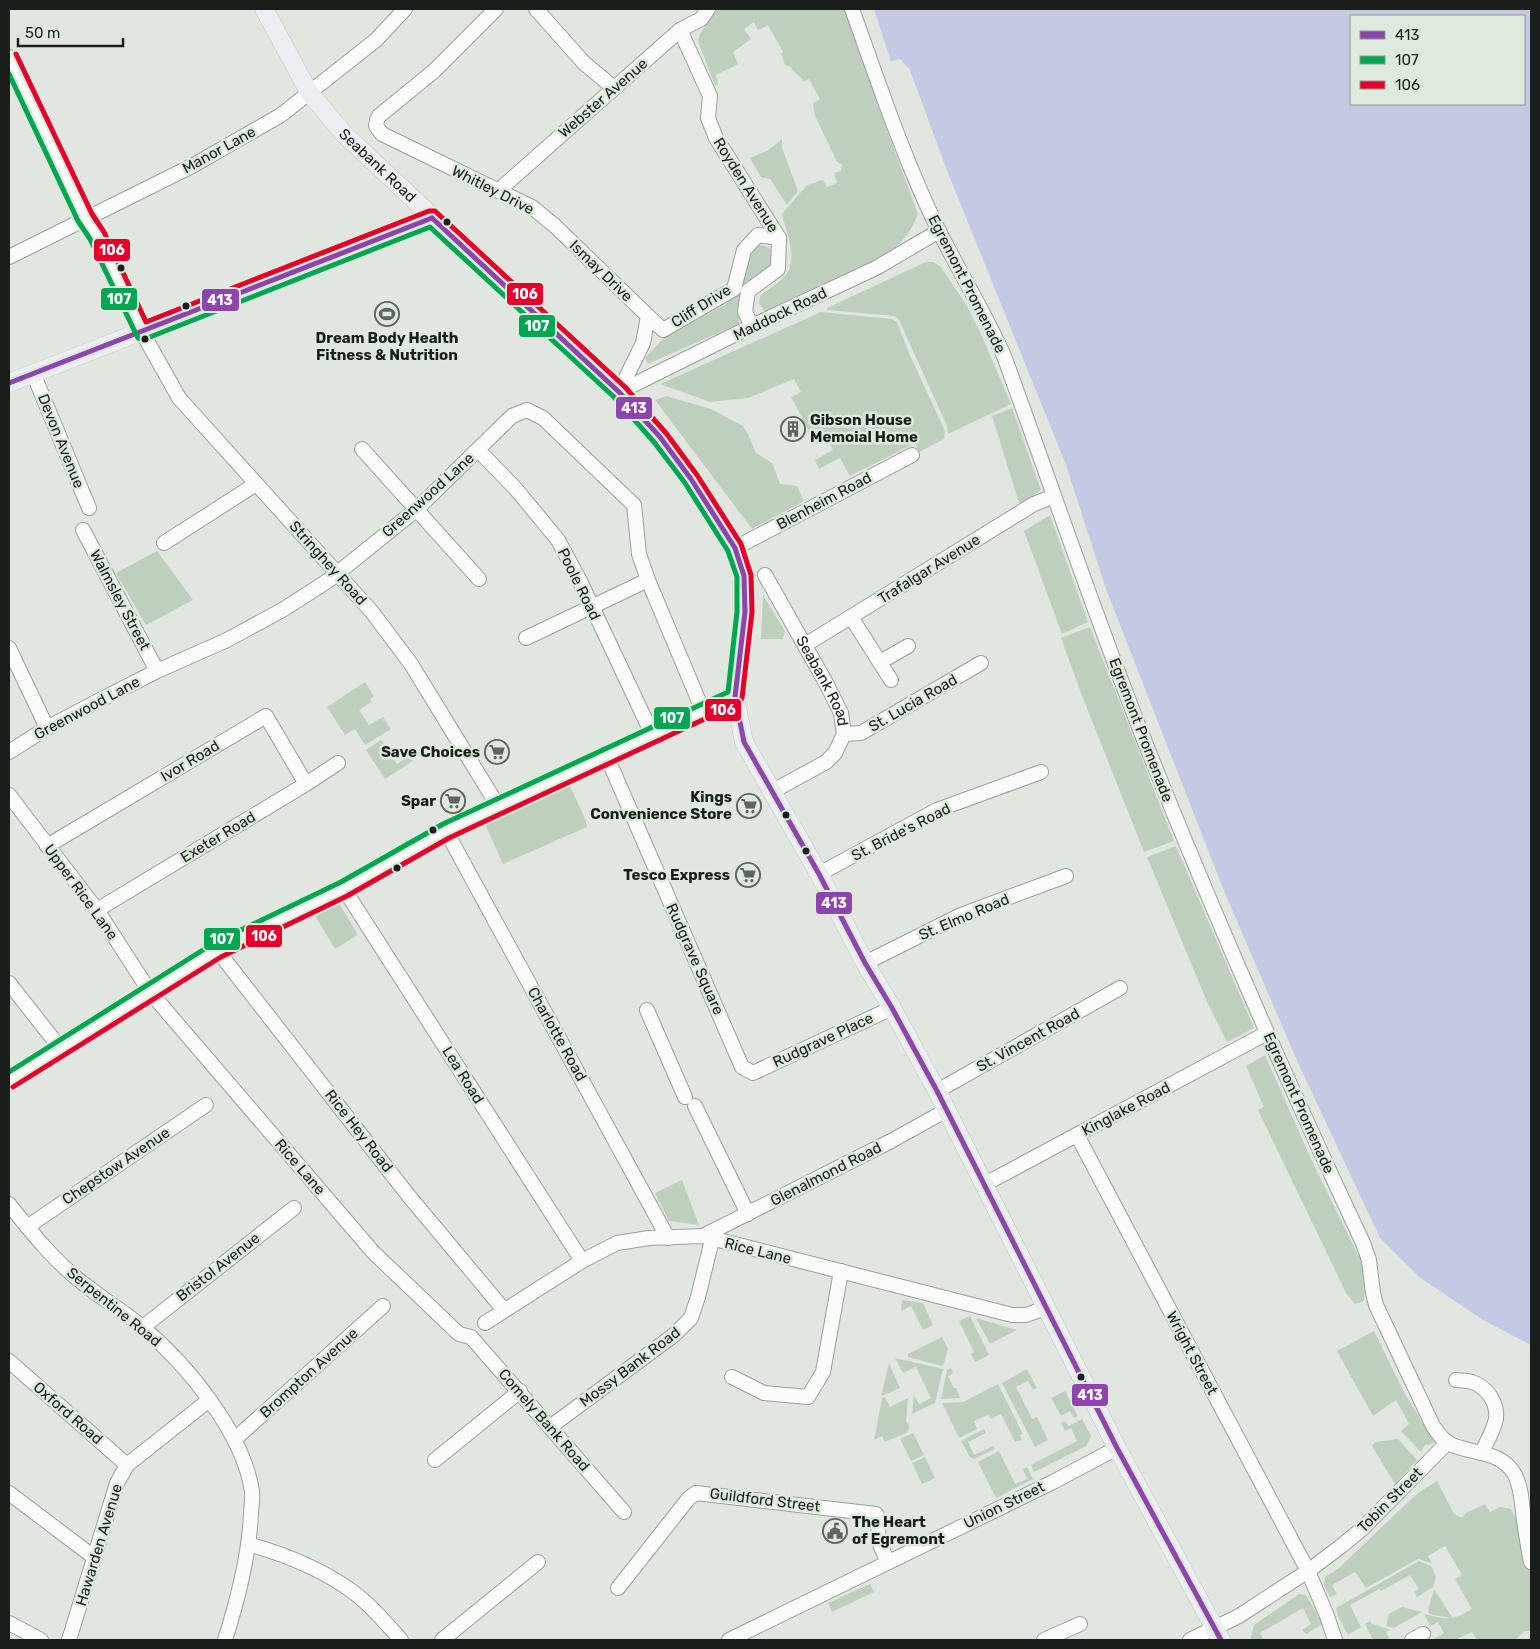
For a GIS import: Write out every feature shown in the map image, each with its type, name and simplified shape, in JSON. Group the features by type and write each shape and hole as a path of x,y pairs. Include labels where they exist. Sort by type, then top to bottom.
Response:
{"main road":[{"name":"Seabank Road","path":"264,9 309,92 344,134 619,392 660,438 692,479 736,548 744,576 745,612 735,697 744,742 819,874 865,963 937,1091 1117,1448 1218,1634"},
{"path":"9,383 432,218"}],"street":[{"name":"Manor Lane","path":"9,257 84,218 192,166 281,115 376,40 405,9"},
{"name":"Whitley Drive","path":"496,9 434,72 387,109 376,120 376,126 382,134 532,208 555,226"},
{"path":"536,9 584,63 614,88"},
{"name":"Webster Avenue","path":"498,191 680,30 701,19 708,9"},
{"name":"Egremont Promenade","path":"852,9 897,136 939,231 990,325 1004,356 1097,617 1183,836 1267,1033 1363,1243 1369,1260 1376,1305 1433,1426 1440,1436 1448,1442"},
{"name":"Royden Avenue","path":"680,30 710,96 708,118 716,138 779,238 778,269 748,291 745,312 752,326"},
{"name":"Stringhey Road","path":"9,57 84,218 97,235 142,332 180,398 372,612 411,664 498,806"},
{"name":"Ismay Drive","path":"555,226 648,316"},
{"name":"Maddock Road","path":"619,392 752,326 876,268 939,231"},
{"name":"Cliff Drive","path":"648,316 663,330 734,289 744,250 758,235 779,238"},
{"name":"Cliff Drive","path":"619,392 643,343 648,316"},
{"name":"Devon Avenue","path":"33,374 88,508"},
{"name":"Greenwood Lane","path":"9,752 46,728 157,671 227,640 329,580 417,510 512,416 526,410 543,418 634,504 639,554 703,711"},
{"path":"362,449 479,579"},
{"name":"Poole Road","path":"478,450 515,488 558,540 579,579 653,736"},
{"name":"Blenheim Road","path":"736,548 912,455"},
{"path":"164,543 256,484"},
{"name":"Trafalgar Avenue","path":"805,645 1034,504 1054,496"},
{"name":"Walmsley Street","path":"83,530 157,671"},
{"name":"Seabank Road","path":"765,575 826,683 841,714 844,734 834,753 826,762 773,791"},
{"path":"526,638 648,580"},
{"path":"851,617 891,680"},
{"path":"880,662 908,646"},
{"path":"9,648 46,728"},
{"name":"St. Lucia Road","path":"844,734 861,733 980,663"},
{"path":"9,1080 217,950 344,888 446,831 735,697"},
{"name":"Ivor Road","path":"47,846 266,716 306,784"},
{"name":"Rudgrave Square","path":"607,757 742,1068 753,1073"},
{"name":"Exeter Road","path":"96,910 338,763"},
{"name":"St. Bride's Road","path":"819,874 937,810 1042,772"},
{"name":"Upper Rice Lane","path":"9,795 96,910 150,992"},
{"name":"Charlotte Road","path":"446,831 668,1238"},
{"name":"St. Elmo Road","path":"865,963 961,916 1066,876"},
{"name":"Lea Road","path":"344,888 582,1262"},
{"name":"Rice Hey Road","path":"217,950 408,1195 504,1310"},
{"path":"9,983 61,1049"},
{"name":"St. Vincent Road","path":"937,1091 1120,988"},
{"name":"Rice Lane","path":"150,992 373,1252 459,1334"},
{"name":"Rudgrave Place","path":"753,1073 892,1008"},
{"path":"647,1010 690,1101 748,1214"},
{"name":"Kinglake Road","path":"985,1184 1267,1033"},
{"name":"Chepstow Avenue","path":"27,1226 206,1105"},
{"name":"Glenalmond Road","path":"708,1238 748,1214 891,1141 947,1110"},
{"name":"Wright Street","path":"1077,1135 1308,1572 1335,1640"},
{"name":"Serpentine Road","path":"9,1204 53,1256 83,1284 142,1327 180,1364 209,1400 235,1439 245,1464 252,1493 248,1544 239,1590 224,1640"},
{"name":"Bristol Avenue","path":"142,1327 294,1208"},
{"name":"Rice Lane","path":"485,1323 582,1262 617,1243 649,1238 708,1238 1012,1315 1026,1315 1046,1308"},
{"name":"Mossy Bank Road","path":"550,1426 674,1334 691,1318 698,1297 708,1238"},
{"path":"732,1377 764,1393 808,1397 823,1372 841,1271"},
{"name":"Brompton Avenue","path":"235,1439 383,1306"},
{"name":"Comely Bank Road","path":"459,1334 471,1337 624,1512"},
{"name":"Oxford Road","path":"9,1361 127,1465"},
{"path":"1456,1380 1470,1381 1481,1386 1492,1399 1496,1419 1482,1452"},
{"path":"435,1460 520,1391"},
{"name":"Hawarden Avenue","path":"69,1640 117,1483 127,1465 209,1400"},
{"path":"1448,1442 1457,1447 1499,1458 1515,1475 1519,1488 1531,1562"},
{"name":"Tobin Street","path":"1190,1640 1218,1634 1239,1616 1308,1572 1363,1528 1448,1442"},
{"name":"Union Street","path":"732,1640 1053,1482 1117,1448"},
{"path":"9,1493 95,1558"},
{"name":"Guildford Street","path":"618,1588 689,1498 696,1493 876,1514 879,1518 880,1526 878,1538 888,1562"},
{"path":"248,1544 298,1561 350,1590 377,1614 394,1637"},
{"path":"442,1640 538,1562"},
{"path":"9,1623 40,1640"},
{"path":"1044,1640 1080,1624"}],"green space":[{"path":"716,9 845,9 918,214 907,235 886,255 765,312 759,303 760,296 785,276 791,262 790,246 782,214 807,185 823,180 827,187 837,183 834,173 841,171 842,164 837,162 815,116 813,103 820,99 809,79 804,81 791,67 785,65 781,54 783,52 768,25 758,30 754,22 744,29 751,39 733,52 738,64 716,75 718,85 715,86 698,41 700,34"},
{"path":"782,139 782,148 798,191 787,205 770,179 761,177 750,158 767,151"},
{"path":"758,245 767,247 774,255 771,266 741,291 738,305 741,315 738,324 648,364 645,358 664,338 726,304 737,292 750,252"},
{"path":"926,262 933,262 940,266 966,304 1011,404 948,434 947,426 899,320 895,316 827,310 827,308"},
{"path":"821,312 892,319 897,322 909,353 945,431 944,439 919,452 915,443 850,476 840,458 819,469 815,460 833,450 827,439 816,444 791,397 801,392 794,379 748,398 710,402 660,384"},
{"path":"666,396 711,409 743,426 756,453 772,463 780,484 797,486 804,501 752,529 655,400"},
{"path":"1012,408 1041,490 1020,506 992,416"},
{"path":"1050,515 1088,622 1062,634 1024,531"},
{"path":"157,551 193,600 146,625 116,573"},
{"path":"763,595 785,631 783,639 761,639"},
{"path":"1090,627 1174,841 1144,852 1061,638"},
{"path":"365,682 374,696 370,699 371,702 359,710 369,725 383,717 391,729 365,745 355,729 345,735 327,707"},
{"path":"381,740 397,764 409,756 413,761 385,779 366,750"},
{"path":"570,786 587,827 503,864 485,824"},
{"path":"1176,846 1254,1028 1227,1042 1207,1002 1147,857"},
{"path":"337,900 358,935 335,949 314,914"},
{"path":"1265,1055 1311,1159 1361,1261 1365,1281 1364,1301 1355,1304 1346,1293 1258,1110 1264,1107 1246,1066"},
{"path":"682,1180 699,1225 669,1221 655,1193"},
{"path":"902,1300 923,1303 933,1325 923,1330 911,1306 901,1311"},
{"path":"970,1316 989,1355 975,1362 971,1354 974,1352 959,1321"},
{"path":"976,1318 1017,1330 990,1344"},
{"path":"1374,1331 1405,1394 1435,1443 1425,1445 1421,1452 1401,1431 1409,1424 1396,1400 1373,1416 1337,1351"},
{"path":"942,1337 948,1349 943,1366 908,1357 908,1354"},
{"path":"895,1358 943,1369 935,1403 912,1414 914,1395 919,1404 931,1398 916,1367 903,1373"},
{"path":"889,1363 900,1388 881,1396"},
{"path":"951,1368 953,1373 948,1376 960,1398 941,1399 947,1370"},
{"path":"1027,1369 1037,1388 1033,1390 1028,1381 1016,1387 1032,1419 1037,1417 1048,1440 1035,1447 1002,1383"},
{"path":"998,1384 1023,1434 1020,1435 1022,1440 1015,1442 1001,1414 991,1419 988,1415 974,1421 977,1429 959,1438 942,1403 963,1402"},
{"path":"1065,1391 1078,1416 1074,1418 1070,1411 1061,1416 1051,1398"},
{"path":"885,1397 890,1407 908,1398 906,1421 909,1426 908,1432 885,1442 882,1436 874,1440 882,1398"},
{"path":"1082,1419 1091,1436 1086,1446 1034,1472 1031,1465 1077,1441 1071,1428 1065,1431 1061,1423 1065,1421 1069,1426"},
{"path":"984,1429 986,1433 968,1442 974,1455 993,1446 995,1449 974,1459 970,1457 961,1441"},
{"path":"913,1433 924,1455 911,1461 900,1439"},
{"path":"1398,1439 1417,1460 1395,1484 1372,1446 1375,1442"},
{"path":"999,1451 1015,1484 1027,1479 1023,1469 1027,1467 1033,1479 996,1498 978,1462"},
{"path":"925,1457 935,1478 922,1484 912,1463"},
{"path":"1437,1481 1454,1514 1462,1518 1466,1513 1485,1504 1490,1512 1500,1507 1511,1509 1522,1529 1531,1555 1531,1631 1525,1631 1515,1640 1477,1640 1472,1632 1455,1640 1432,1640 1444,1633 1438,1622 1430,1626 1424,1614 1453,1618 1472,1609 1455,1579 1462,1575 1445,1546 1428,1556 1432,1563 1418,1559 1366,1588 1355,1572 1332,1585 1337,1594 1330,1597 1324,1585 1325,1577 1339,1568 1418,1493"},
{"path":"1419,1561 1431,1566 1436,1576 1433,1587 1417,1597 1414,1592 1419,1589 1410,1575 1350,1605 1361,1627 1348,1635 1336,1608"},
{"path":"870,1584 874,1592 832,1612 828,1603"},
{"path":"1434,1589 1452,1617 1429,1614 1428,1610"},
{"path":"1299,1594 1306,1595 1323,1624 1306,1634 1302,1630 1311,1624 1303,1608 1260,1633 1264,1640 1250,1640 1254,1625"},
{"path":"1402,1607 1422,1612 1394,1628 1386,1626 1389,1614"},
{"path":"1370,1621 1372,1624 1391,1630 1386,1632 1390,1640 1373,1640 1365,1624"}],"water":[{"path":"874,9 1531,9 1531,1345 1483,1320 1419,1277 1380,1238 1299,1065 1224,891 1106,589 1066,465 946,168 910,70 900,59 891,61"}],"transit line":[{"name":"106","path":"13,1087 221,957 347,896 449,838 739,703 742,698 752,612 751,575 741,544 697,475 666,433 625,387 435,211 429,211 146,322 16,54"},
{"name":"107","path":"9,74 78,221 90,239 138,338 145,339 430,227 614,397 654,442 685,483 728,551 737,577 737,612 728,692 443,824 341,882 214,943 9,1072"},
{"name":"413","path":"432,218 619,392 660,437 691,479 735,548 744,576 745,612 735,697 744,742 819,874 865,963 937,1091 1117,1448 1221,1640"},
{"name":"413","path":"9,383 432,218"}],"place":[{"name":"Dream Body Health Fitness & Nutrition","path":"387,314"},
{"name":"Gibson House Memoial Home","path":"793,429"},
{"name":"Save Choices","path":"497,752"},
{"name":"Spar","path":"453,801"},
{"name":"Kings Convenience Store","path":"749,806"},
{"name":"Tesco Express","path":"748,875"},
{"name":"The Heart of Egremont","path":"835,1531"}]}
